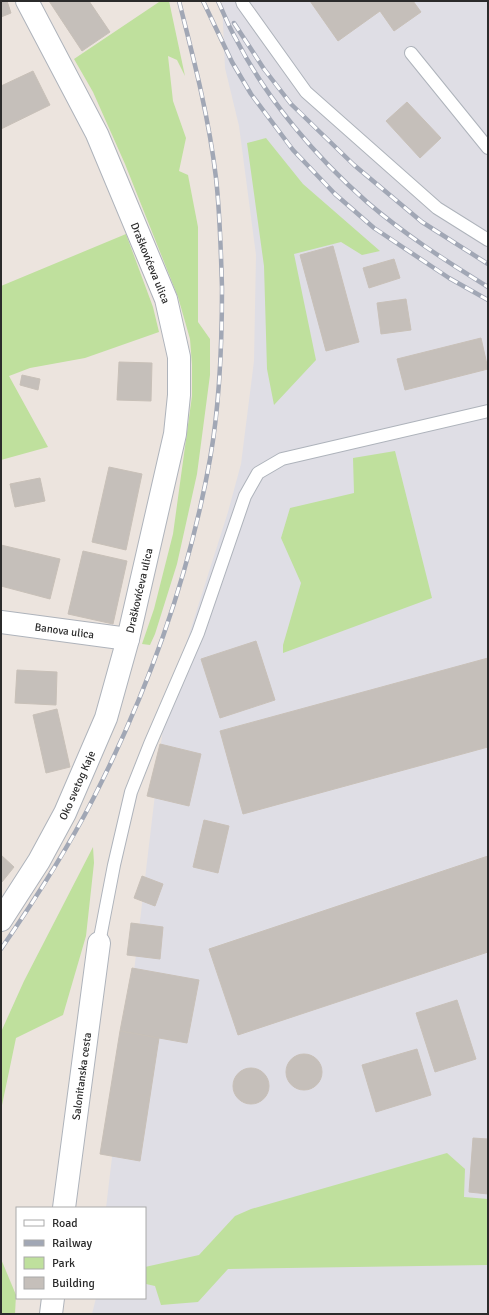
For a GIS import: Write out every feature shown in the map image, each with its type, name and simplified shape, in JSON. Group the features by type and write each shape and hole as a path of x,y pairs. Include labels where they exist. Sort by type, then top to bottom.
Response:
{"street":[{"name":"Draškovićeva ulica","path":"27,1 97,134 166,299 179,357 179,395 175,434 128,639"},
{"name":"Banova ulica","path":"1,622 128,639"},
{"name":"Oko svetog Kaje","path":"1,920 39,861 64,813 106,718 128,639"},
{"name":"Salonitanska cesta","path":"64,1207 99,943"},
{"path":"51,1314 53,1299"}],"lane":[{"path":"242,1 306,92 437,208 488,240"},
{"path":"411,53 488,148"},
{"path":"99,943 114,865 131,792 198,633 245,496 258,472 282,459 488,411"}],"shaded area":[{"path":"222,1 488,1 488,1314 92,1314 96,1299 146,1299 146,1207 106,1207 165,710 228,512 241,464 254,361 256,255 239,126 225,68"}],"green space":[{"path":"159,1 169,1 185,76 177,60 168,56 173,101 186,138 179,171 188,175 198,227 198,322 210,339 210,375 197,474 177,564 155,634 150,645 142,644 154,609 173,534 192,396 190,339 178,297 125,164 93,92 74,59"},
{"path":"266,138 303,184 380,251 362,255 341,242 294,254 316,360 274,405 267,369 264,266 247,143"},
{"path":"126,234 153,307 159,332 85,358 30,368 9,376 48,447 1,460 1,286"},
{"path":"395,451 432,598 283,653 283,645 301,583 281,538 290,508 354,493 353,458"},
{"path":"93,847 94,863 86,936 63,1015 16,1038 1,1110 1,1032 24,981"},
{"path":"447,1153 465,1169 464,1197 488,1199 488,1265 228,1269 198,1302 161,1305 155,1286 146,1284 146,1267 199,1255 235,1216 251,1209"},
{"path":"1,1259 16,1295 15,1314 1,1314"}],"building":[{"path":"1,1 7,1 11,13 1,17"},
{"path":"49,1 89,1 110,32 82,51"},
{"path":"310,1 413,1 421,12 394,31 380,11 338,41"},
{"path":"33,71 50,105 1,129 1,86"},
{"path":"407,102 441,138 420,158 386,121"},
{"path":"333,246 359,342 326,351 300,255"},
{"path":"394,259 400,278 369,288 363,268"},
{"path":"406,299 411,330 381,334 377,303"},
{"path":"481,338 488,369 405,390 397,359"},
{"path":"119,362 152,363 151,401 117,400"},
{"path":"22,375 40,379 38,390 20,385"},
{"path":"109,467 142,474 126,550 92,542"},
{"path":"40,478 45,501 15,507 10,484"},
{"path":"1,545 60,559 50,599 1,586"},
{"path":"83,551 127,561 113,624 68,614"},
{"path":"256,641 275,700 220,718 201,659"},
{"path":"488,658 488,747 243,814 220,731"},
{"path":"17,670 57,672 56,705 15,703"},
{"path":"57,709 70,767 46,773 33,715"},
{"path":"160,744 201,754 189,806 147,796"},
{"path":"204,820 229,826 218,873 193,867"},
{"path":"1,855 14,867 2,882 1,881"},
{"path":"488,856 488,952 238,1035 209,949"},
{"path":"142,876 163,884 155,906 134,898"},
{"path":"131,923 163,927 160,959 127,955"},
{"path":"132,968 199,980 187,1043 120,1031"},
{"path":"457,1000 476,1059 435,1072 416,1013"},
{"path":"120,1031 159,1038 140,1161 100,1154"},
{"path":"417,1049 431,1095 376,1112 362,1065"},
{"path":"307,1054 317,1059 321,1065 321,1079 317,1085 311,1089 301,1090 291,1085 287,1079 286,1069 291,1059 297,1055"},
{"path":"255,1068 264,1073 268,1079 268,1093 264,1099 255,1104 247,1104 238,1099 234,1093 233,1082 238,1073 244,1069"},
{"path":"473,1138 488,1139 488,1194 469,1192"}],"railway":[{"path":"1,949 72,838 113,759 131,718 164,634 178,590 201,503 210,459 216,417 221,352 221,247 213,156 205,111 179,1"},
{"path":"203,1 232,62 251,94 293,150 335,194 374,228 449,278 488,300"},
{"path":"218,1 233,34 262,84 311,147 348,185 396,225 441,257 488,287"},
{"path":"234,23 264,69 291,104 354,165 422,222 488,264"}]}
